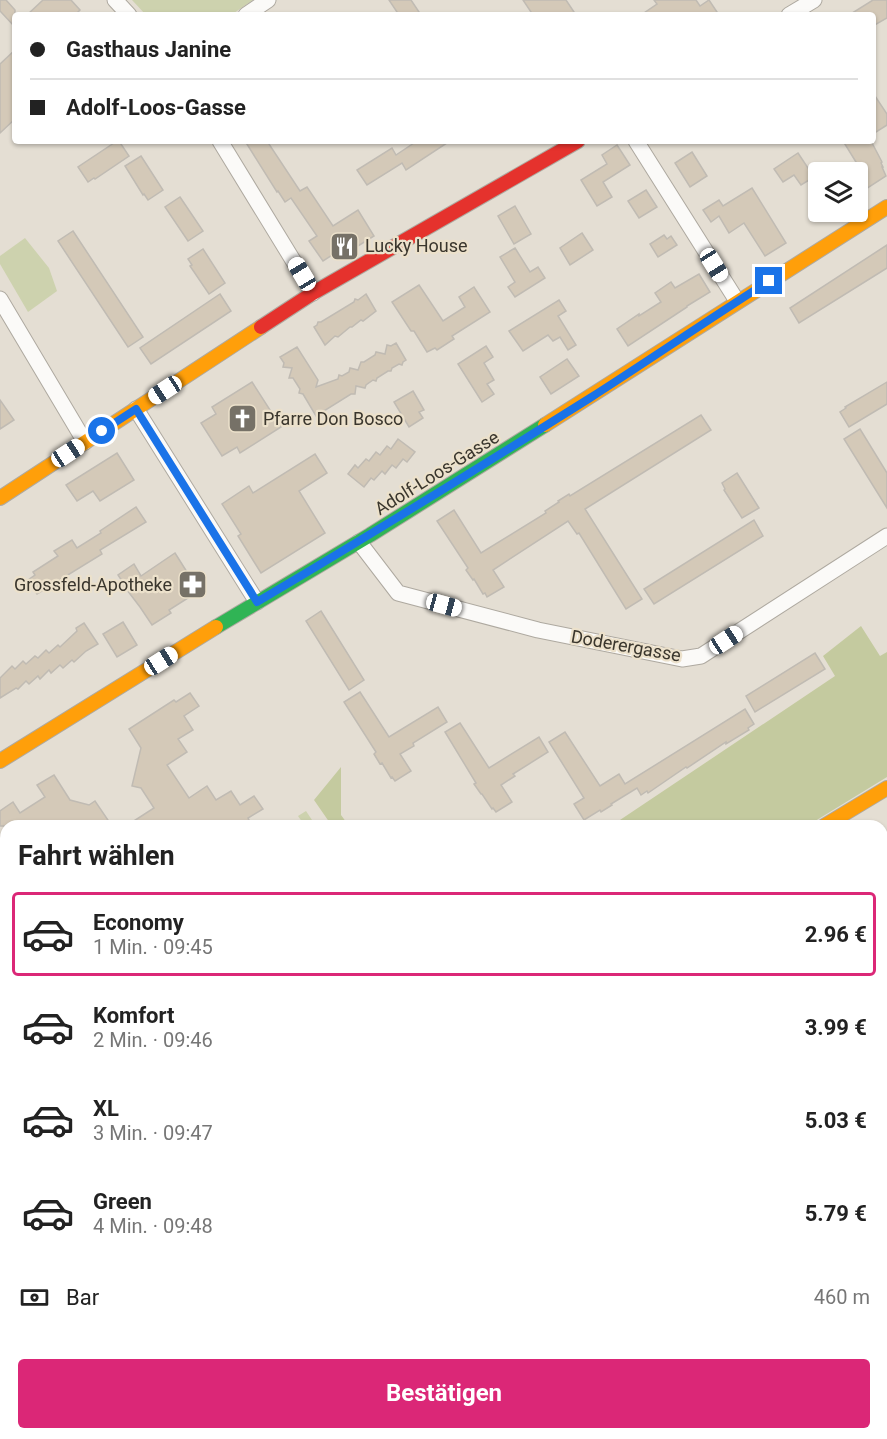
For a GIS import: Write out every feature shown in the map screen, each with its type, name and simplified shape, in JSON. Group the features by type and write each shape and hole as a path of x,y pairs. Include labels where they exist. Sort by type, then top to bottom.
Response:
{"street":[{"path":"115,0 126,12"},
{"path":"250,12 268,0"},
{"path":"794,12 814,0"},
{"path":"222,144 313,293"},
{"path":"0,498 313,293 573,144"},
{"path":"638,144 737,301"},
{"name":"Adolf-Loos-Gasse","path":"0,760 359,542 887,207"},
{"path":"0,299 85,442"},
{"path":"136,409 257,602"},
{"name":"Doderergasse","path":"359,542 398,593 538,630 682,659 701,656 887,536"},
{"path":"834,820 887,788"}],"green space":[{"path":"132,0 253,0 235,12 143,12"},
{"path":"25,238 49,268 57,291 28,312 0,264 0,256"},
{"path":"861,626 880,656 887,652 887,777 817,820 620,820 835,676 823,656"},
{"path":"341,767 341,815 345,820 328,820 314,800"},
{"path":"306,811 312,820 301,820 298,816"}],"building":[{"path":"0,0 6,0 15,10 12,12 12,24 0,11"},
{"path":"43,0 71,0 80,10 78,12 30,12"},
{"path":"389,0 411,0 419,12 397,12"},
{"path":"523,0 566,0 574,12 531,12"},
{"path":"654,0 696,0 700,6 709,0 717,12 645,12 657,4"},
{"path":"873,0 887,0 887,18 876,24 876,12 854,12"},
{"path":"12,53 12,122 0,133 0,64"},
{"path":"876,98 887,114 887,125 876,132"},
{"path":"112,144 121,144 129,156 88,182 78,167"},
{"path":"247,144 269,144 300,191 307,187 333,226 358,210 374,236 358,246 354,241 323,261 309,241 317,236 291,198 285,202"},
{"path":"412,144 445,144 406,170 402,163 367,185 357,170 392,148 396,155"},
{"path":"845,144 873,144 886,176 868,188 868,162 856,162"},
{"path":"617,145 630,165 603,182 612,197 597,206 581,180 607,164 602,155"},
{"path":"692,152 707,176 690,187 675,163"},
{"path":"798,153 808,168 808,181 801,185 794,175 783,182 774,169"},
{"path":"141,156 163,190 148,200 125,166"},
{"path":"752,188 786,243 765,256 744,223 729,233 719,216 711,222 703,210 719,200 723,206"},
{"path":"646,190 657,207 639,218 628,201"},
{"path":"180,197 203,231 188,241 165,207"},
{"path":"515,206 531,234 514,244 498,216"},
{"path":"73,231 143,337 128,347 58,241"},
{"path":"582,233 593,250 570,265 560,248"},
{"path":"664,235 667,239 671,236 677,245 658,257 650,244"},
{"path":"887,245 887,268 799,323 790,308"},
{"path":"515,248 530,272 538,267 545,278 515,297 508,287 515,282 500,257"},
{"path":"203,249 225,283 209,294 190,266 192,265 188,259"},
{"path":"699,274 710,292 628,346 617,329 661,302 655,293 671,282 675,288"},
{"path":"419,285 443,321 465,307 459,297 474,287 490,312 452,336 454,339 437,350 435,348 427,352 392,302"},
{"path":"220,294 231,311 151,364 140,348"},
{"path":"366,294 376,311 338,337 335,336 325,345 314,327 318,322"},
{"path":"559,300 566,311 558,316 576,345 568,350 560,337 553,341 548,335 523,351 509,331"},
{"path":"396,343 406,360 402,365 399,364 392,368 376,381 373,380 366,385 365,388 356,386 355,394 351,394 316,416 303,394 299,393 300,389 293,378 289,378 292,368 283,367 284,363 280,357 297,347 318,380 316,387 338,379 339,375 342,376 349,372 350,368 358,370 361,362 375,355 376,352 385,354 387,345 391,346"},
{"path":"486,346 493,357 484,363 494,380 487,384 494,394 482,402 458,364"},
{"path":"567,359 579,376 551,394 540,377"},
{"name":"Pfarre Don Bosco","path":"252,382 281,427 240,453 237,447 222,456 201,423 216,414 212,407"},
{"path":"887,382 887,404 849,427 840,412"},
{"path":"413,391 424,410 419,412 423,418 409,427 394,402"},
{"path":"0,400 14,420 0,429"},
{"path":"701,415 711,430 585,509 642,599 626,609 579,533 577,534 568,521 493,570 504,587 487,597 466,570 468,568 437,521 454,510 481,553 546,513 545,511 569,494 570,496"},
{"path":"860,429 887,473 887,508 844,439"},
{"path":"398,439 415,452 407,462 403,459 396,468 392,465 385,474 382,471 374,480 371,478 364,487 348,474 355,465 358,468 366,459 369,461 376,452 380,455 387,446 391,449"},
{"path":"117,453 134,480 100,501 93,491 77,501 66,485"},
{"path":"315,454 327,473 299,491 325,533 261,573 238,536 241,534 222,504 249,486 253,493"},
{"path":"737,473 759,508 742,518 722,483"},
{"path":"136,507 146,522 100,550 102,554 37,594 28,580 35,575 33,572 58,556 54,551 72,540 77,548"},
{"path":"754,520 763,536 654,604 644,589"},
{"path":"175,553 199,591 169,610 171,613 152,625 127,590 123,590 120,585 122,581 118,575 134,564 141,576"},
{"path":"321,611 364,680 349,690 306,621"},
{"path":"123,622 137,645 117,657 103,634"},
{"path":"84,623 98,644 74,662 72,660 63,668 60,665 51,673 49,670 40,679 38,676 29,684 26,681 18,689 0,698 0,678 12,666 15,669 23,661 26,664 35,656 38,658 46,650 49,653 58,645 60,647 77,631 76,628"},
{"path":"815,653 825,669 755,712 746,696"},
{"path":"360,692 389,737 438,707 447,722 400,754 411,771 395,781 382,763 380,764 374,754 376,752 344,702"},
{"path":"190,693 199,706 184,716 193,730 178,739 187,752 167,765 189,798 207,786 216,800 231,791 240,805 254,796 263,809 248,818 249,820 135,820 154,808 141,788 132,786 141,748 129,729 174,700 176,702"},
{"path":"745,709 754,724 748,728 749,730 726,744 726,742 648,793 647,791 641,795 637,788 601,812 600,810 584,820 574,804 584,798 549,742 565,732 600,786 619,774 625,784"},
{"path":"460,723 489,768 539,737 548,752 513,774 515,776 501,785 512,802 496,812 474,784 476,783 445,732"},
{"path":"54,775 70,800 89,805 95,801 108,820 0,820 0,811 13,802 20,813 45,797 37,785"}],"traffic: fast":[{"path":"216,627 370,535 545,425"}],"traffic: slow":[{"path":"545,425 887,207"},
{"path":"0,498 261,327"},
{"path":"0,761 216,627"},
{"path":"834,820 887,788"}],"traffic: jam":[{"path":"261,327 313,293 573,144"}],"place":[{"name":"Lucky House","path":"344,246"},
{"name":"Pfarre Don Bosco","path":"242,419"},
{"name":"Grossfeld-Apotheke","path":"193,585"}],"route":[{"path":"102,431 136,409 257,602 499,455 769,281"}]}
